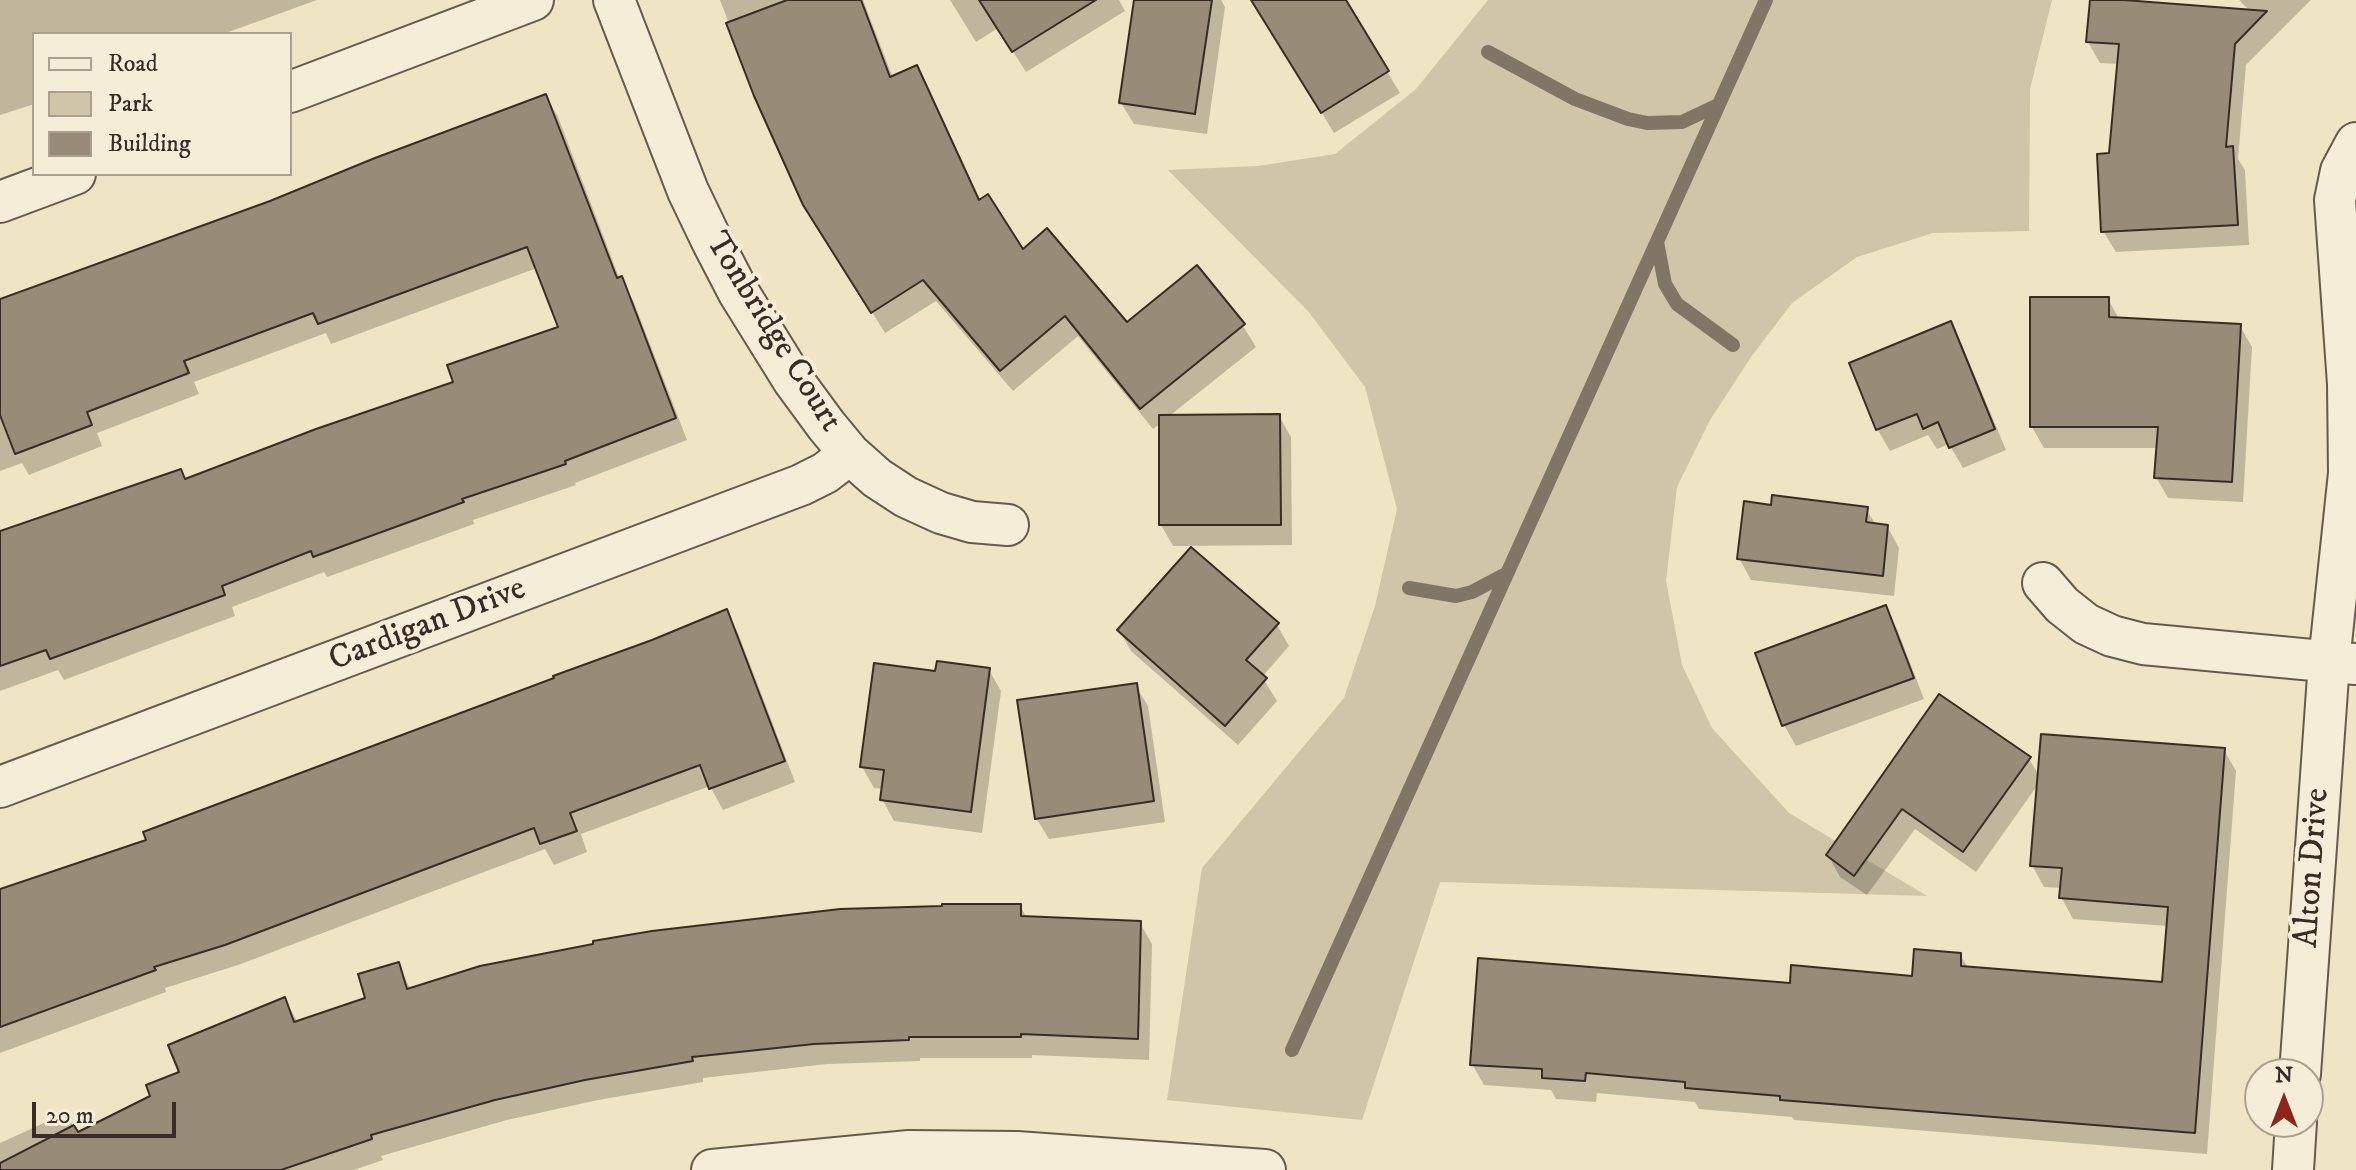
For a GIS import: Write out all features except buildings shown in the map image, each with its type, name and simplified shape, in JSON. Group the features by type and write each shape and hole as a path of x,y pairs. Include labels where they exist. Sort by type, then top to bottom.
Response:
{"street":[{"path":"292,91 533,0"},
{"name":"Tonbridge Court","path":"614,0 688,191 732,280 793,380 850,454 877,478 906,497 941,513 972,522 1008,525"},
{"name":"Alton Drive","path":"2302,1058 2342,663 2350,430 2335,200 2341,171 2356,143"},
{"path":"0,202 70,176"},
{"name":"Cardigan Drive","path":"0,787 801,485 825,473 850,454"},
{"path":"2043,583 2062,605 2086,624 2112,636 2143,644 2342,663"},
{"path":"2293,1170 2295,1138"},
{"path":"712,1170 909,1151 1017,1152 1265,1170"}],"green space":[{"path":"1488,0 2052,0 2030,89 2029,231 1933,233 1857,257 1792,303 1751,357 1710,420 1677,487 1666,581 1682,665 1712,728 1789,813 1927,896 1440,882 1362,1120 1167,1100 1202,868 1344,698 1375,606 1397,509 1365,387 1308,311 1168,170 1258,166 1335,154 1416,89"}],"waterway":[{"path":"1292,1050 1766,0"},
{"path":"1488,52 1575,99 1628,119 1647,123 1682,122 1718,105"},
{"path":"1657,242 1665,284 1677,304 1733,345"},
{"path":"1409,588 1456,596 1472,592 1506,574"}]}
